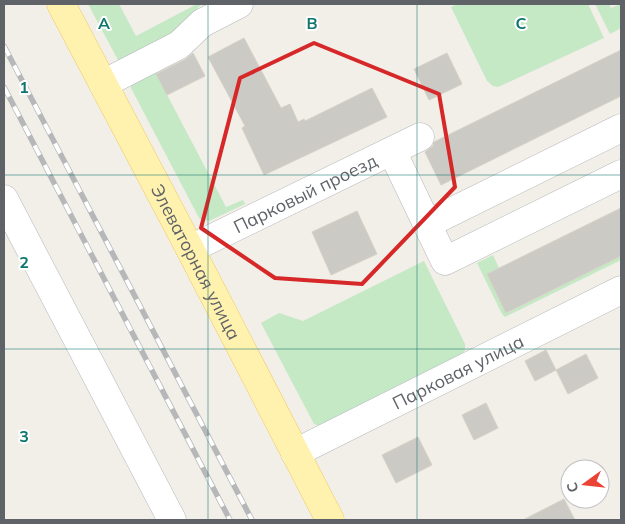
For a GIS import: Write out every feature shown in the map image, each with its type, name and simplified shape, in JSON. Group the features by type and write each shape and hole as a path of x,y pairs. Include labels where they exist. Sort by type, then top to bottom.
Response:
{"main road":[{"name":"Элеваторная улица","path":"61,4 330,520"}],"street":[{"path":"103,84 179,45 202,23 239,4"},
{"path":"427,224 621,128"},
{"name":"Парковый проезд","path":"190,249 420,137"},
{"path":"392,151 445,261 621,174"},
{"path":"4,199 172,520"},
{"name":"Парковая улица","path":"295,453 621,290"}],"highlighted area":[{"path":"314,43 439,94 455,187 362,284 275,278 201,228 240,78"}],"green space":[{"path":"88,4 119,4 136,36 197,4 201,4 192,17 168,36 135,55 118,60"},
{"path":"457,4 588,4 604,38 498,87 493,86 487,81 451,7"},
{"path":"595,4 609,4 611,8 621,4 621,28 610,34"},
{"path":"154,70 226,207 243,200 245,204 209,221 200,219 131,88 131,84"},
{"path":"493,255 499,268 487,274 507,313 621,256 621,260 505,317 477,263"},
{"path":"424,261 465,344 465,350 459,359 321,426 314,424 261,323 279,313 303,321"}],"building":[{"path":"244,38 281,108 290,104 298,122 304,119 305,121 372,88 387,117 264,175 242,128 245,126 208,57"},
{"path":"621,50 621,96 441,185 425,152 433,146 434,142"},
{"path":"193,53 205,76 167,95 156,74 186,59"},
{"path":"447,53 462,84 429,100 414,69"},
{"path":"621,208 621,256 506,313 487,274"},
{"path":"357,211 377,254 331,275 312,232"},
{"path":"546,350 556,370 535,381 525,361"},
{"path":"586,354 598,378 568,394 556,370"},
{"path":"486,403 498,428 474,440 462,415"},
{"path":"418,437 432,465 396,483 382,455"},
{"path":"560,501 560,509 569,509 575,520 523,520"}],"railway":[{"path":"4,46 252,520"},
{"path":"4,87 230,520"}]}
